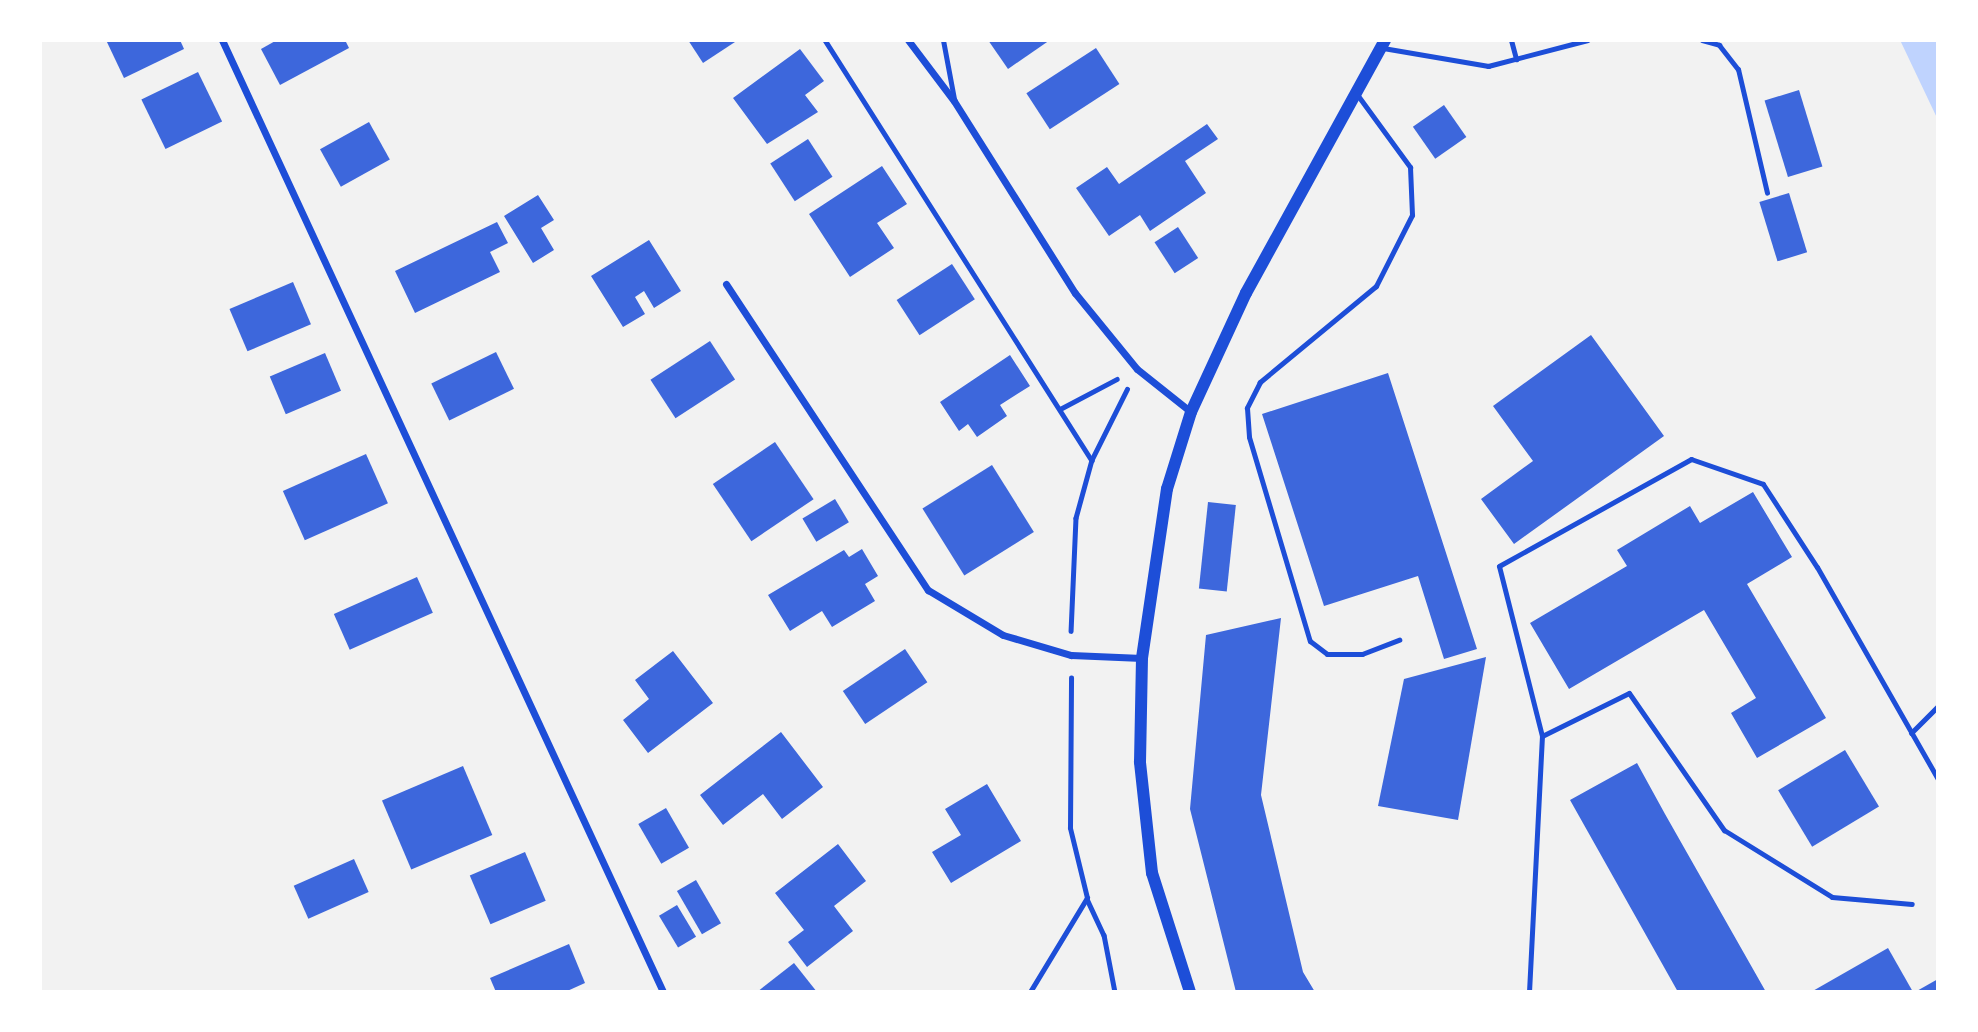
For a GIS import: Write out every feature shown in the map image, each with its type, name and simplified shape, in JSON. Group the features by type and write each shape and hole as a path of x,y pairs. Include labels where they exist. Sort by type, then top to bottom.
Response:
{"street":[{"path":"222,40 663,992"},
{"path":"908,40 954,101 1075,293 1137,369 1191,412"},
{"path":"1190,992 1153,873 1140,762 1142,658 1167,489 1191,412 1246,293 1354,91 1383,44"},
{"path":"726,284 928,590 1003,635 1071,655 1142,658"}],"lane":[{"path":"943,40 954,101"},
{"path":"1511,40 1516,59"},
{"path":"1383,44 1488,66 1588,40"},
{"path":"1702,40 1719,45 1738,69 1767,193"},
{"path":"1354,91 1410,167 1412,215 1376,286 1260,382 1247,408 1249,436 1310,641 1327,653 1362,653 1399,640"},
{"path":"1529,992 1542,736 1499,566 1691,459 1763,484 1816,567 1938,779"},
{"path":"1542,736 1629,693 1724,830 1832,897 1912,905"},
{"path":"1911,733 1938,706"}],"path":[{"path":"825,40 1092,460"},
{"path":"1060,409 1137,369"},
{"path":"1115,992 1104,934 1087,898 1070,828 1071,655 1076,518 1092,460 1137,369"},
{"path":"1030,992 1087,898"}],"water":[{"path":"1900,40 1938,40 1938,120"}],"building":[{"path":"106,40 180,40 184,49 124,78"},
{"path":"277,40 345,40 349,48 280,85 261,49"},
{"path":"688,40 733,40 735,42 703,63"},
{"path":"988,40 1050,40 1008,69"},
{"path":"1096,48 1119,84 1050,129 1026,93"},
{"path":"800,49 824,81 805,95 818,112 767,144 733,98"},
{"path":"198,72 222,121 165,149 141,100"},
{"path":"1799,90 1822,167 1788,177 1765,101"},
{"path":"1444,105 1466,137 1435,159 1413,127"},
{"path":"369,122 390,160 341,187 320,149"},
{"path":"1207,124 1218,139 1185,161 1206,193 1150,231 1140,215 1109,236 1076,188 1107,167 1119,184"},
{"path":"808,139 833,177 795,201 770,164"},
{"path":"882,166 907,204 877,223 894,248 850,277 809,214"},
{"path":"1789,193 1807,252 1777,261 1759,202"},
{"path":"538,195 554,220 541,228 554,250 533,263 504,216"},
{"path":"497,222 508,243 490,252 500,272 415,313 395,271"},
{"path":"1178,227 1198,258 1175,273 1155,242"},
{"path":"649,240 681,291 654,308 644,291 635,297 645,314 623,327 591,276"},
{"path":"952,264 975,299 920,335 897,300"},
{"path":"293,282 311,324 247,351 229,309"},
{"path":"1591,335 1664,436 1514,544 1481,499 1533,461 1493,406"},
{"path":"710,341 735,380 676,418 650,380"},
{"path":"496,352 514,389 449,420 431,384"},
{"path":"325,353 341,391 286,414 270,376"},
{"path":"1010,355 1030,386 1000,405 1007,416 977,437 968,424 959,431 940,402"},
{"path":"1388,373 1477,649 1444,659 1418,576 1324,606 1262,414"},
{"path":"775,442 814,499 751,541 713,484"},
{"path":"366,454 388,503 305,540 283,491"},
{"path":"992,465 1034,532 964,575 922,508"},
{"path":"1753,492 1792,557 1747,584 1826,718 1757,758 1731,713 1756,698 1704,610 1569,689 1530,623 1627,566 1617,550 1690,506 1700,523"},
{"path":"835,499 849,522 816,542 802,519"},
{"path":"1208,502 1236,505 1227,591 1199,589"},
{"path":"862,549 878,576 865,584 875,601 832,627 822,611 790,631 768,595 844,550 849,557"},
{"path":"417,577 433,613 350,650 334,614"},
{"path":"1281,618 1261,795 1303,972 1315,992 1236,992 1190,809 1206,635"},
{"path":"905,649 927,682 865,724 843,691"},
{"path":"673,651 713,703 648,753 623,720 649,699 635,680"},
{"path":"1486,657 1458,820 1378,806 1404,679"},
{"path":"781,732 823,787 782,819 763,794 723,825 700,795"},
{"path":"1845,750 1879,807 1812,847 1778,790"},
{"path":"1637,763 1766,992 1678,992 1570,800"},
{"path":"463,766 492,835 411,869 382,800"},
{"path":"987,784 1021,841 951,883 932,852 961,835 945,809"},
{"path":"666,808 689,848 661,864 638,824"},
{"path":"838,844 866,881 834,906 853,931 807,967 788,942 804,930 775,893"},
{"path":"525,852 546,901 490,924 470,875"},
{"path":"354,859 369,892 308,919 294,886"},
{"path":"696,880 721,923 702,934 677,891"},
{"path":"677,905 696,937 678,948 659,916"},
{"path":"569,944 585,983 565,992 496,992 490,978"},
{"path":"1888,948 1913,992 1811,992"},
{"path":"794,963 817,992 757,992"},
{"path":"1938,979 1938,992 1915,992"}]}
